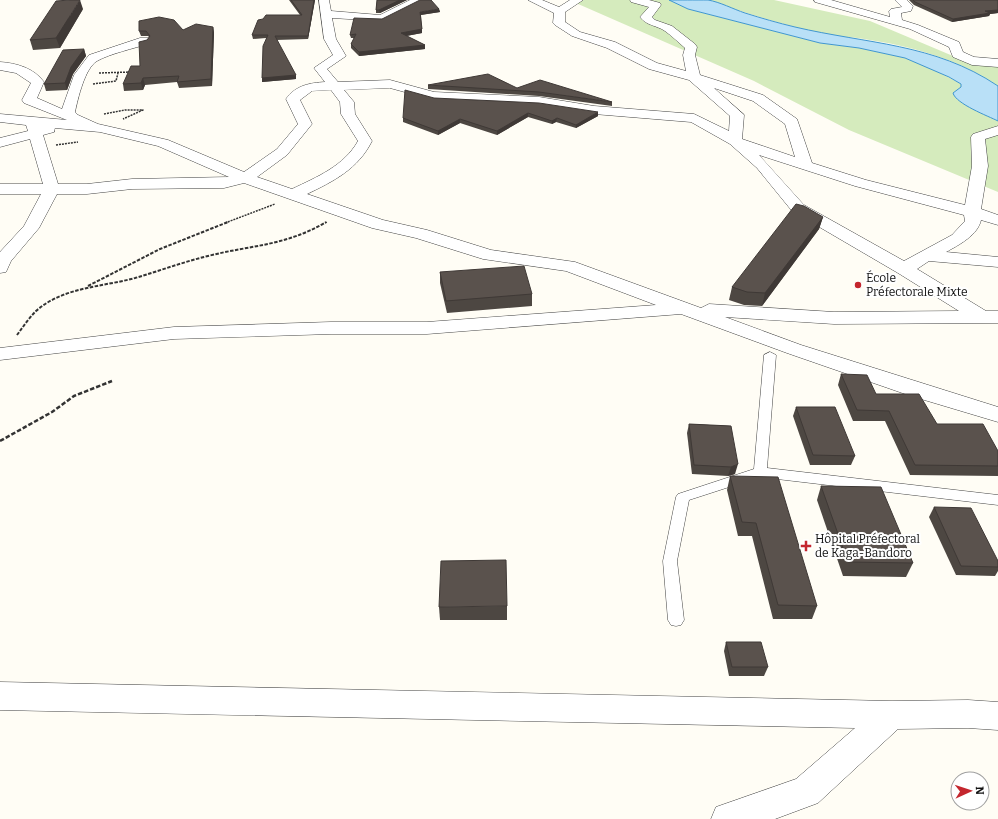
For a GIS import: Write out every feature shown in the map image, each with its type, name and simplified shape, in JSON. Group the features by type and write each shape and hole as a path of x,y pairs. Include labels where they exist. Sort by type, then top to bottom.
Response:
{"street":[{"path":"294,194 334,174 361,150 365,141 348,114 347,102 336,86 320,68 340,56 330,39 324,0"},
{"path":"326,14 382,18 418,0"},
{"path":"533,0 560,11"},
{"path":"560,11 578,0"},
{"path":"635,0 656,5 646,17 651,22 668,28 691,47 689,55 694,77 737,115 735,141"},
{"path":"819,0 931,33 955,45 957,54 972,61 998,63"},
{"path":"897,22 895,11 907,9 908,6 900,0"},
{"path":"560,11 559,24 576,34 611,45 653,66 694,77 758,98 792,122 805,166"},
{"path":"72,121 68,112 86,63 93,58 144,41"},
{"path":"0,66 11,66 26,71 38,82 29,100 72,121 163,143 245,178 378,224 421,234 489,255 569,266 801,352 918,392 998,415"},
{"path":"0,189 52,190 87,189 132,184 224,183 245,178 282,152 305,124 293,99 309,87 390,84 434,96 539,101 594,110 694,118 735,141 805,166 998,220"},
{"path":"32,130 50,109 73,95"},
{"path":"0,118 32,130"},
{"path":"0,143 32,130 72,121"},
{"path":"0,128 32,130"},
{"path":"1,263 31,228 52,190 32,130"},
{"path":"904,269 926,255 958,239 973,222 972,212 980,166 978,137 998,130"},
{"path":"735,141 762,165 798,208 989,316"},
{"path":"926,255 998,262"},
{"path":"1,353 174,333 331,328 427,328 686,309 834,318 989,316"},
{"path":"0,696 892,715 968,714 998,716"},
{"path":"728,819 806,792 892,715"}],"lane":[{"path":"760,472 770,355"},
{"path":"676,620 670,561 684,497 760,472 998,500"}],"path":[{"path":"82,72 118,73 135,71"},
{"path":"73,95 88,85 116,81 118,73"},
{"path":"32,130 79,142"},
{"path":"84,288 160,249 225,223 269,208 294,194"},
{"path":"1,353 36,311 62,294 134,278 208,256 279,243 310,232 343,212"},
{"path":"0,441 52,412 74,396 112,381"}],"green space":[{"path":"569,0 669,0 688,9 820,43 859,48 905,58 933,69 961,84 961,87 953,93 957,99 998,121 998,192 849,130 754,81"},
{"path":"708,0 774,0 870,21 953,56 998,67 998,86 967,68 934,55 882,42 831,35 800,28 753,15"}],"water":[{"path":"669,0 713,1 745,13 789,25 822,33 900,47 949,61 974,72 998,86 998,121 980,113 955,97 953,93 961,87 961,84 949,77 905,58 859,48 820,43 688,9"}],"building":[{"path":"80,0 56,38 30,40 56,1"},
{"path":"291,0 314,0 308,36 275,36 296,75 262,78 263,46 268,35 252,35 258,20 263,19 266,15 302,15"},
{"path":"377,0 400,0 376,10"},
{"path":"420,0 431,0 439,9 420,12 422,29 401,33 425,45 359,52 351,44 356,34 350,35 354,18 382,19"},
{"path":"913,0 998,0 998,10 985,11 990,13 953,19"},
{"path":"159,17 174,20 183,30 196,24 213,27 211,79 177,82 179,76 143,78 141,83 123,84 131,66 140,66 139,42 147,40 150,36 146,31 139,31 139,21"},
{"path":"84,49 71,67 65,83 44,84 63,50"},
{"path":"488,74 517,88 540,80 612,102 539,92 428,85"},
{"path":"405,90 434,98 539,103 598,112 576,125 557,118 552,121 528,113 497,131 460,119 438,131 403,118"},
{"path":"796,204 804,206 823,217 765,293 747,292 732,287"},
{"path":"524,266 532,294 446,301 440,272"},
{"path":"841,374 867,375 876,394 919,394 937,424 983,424 998,451 998,466 915,465 889,411 857,410"},
{"path":"796,407 835,407 855,456 813,455"},
{"path":"689,424 731,426 738,464 731,467 694,465"},
{"path":"730,476 778,477 817,606 778,605 756,523 742,522"},
{"path":"821,486 881,487 913,563 848,562"},
{"path":"934,507 971,508 998,561 998,567 961,566"},
{"path":"506,560 507,606 439,607 441,561"},
{"path":"726,642 761,642 768,667 732,667"}],"place":[{"name":"École Préfectorale Mixte","path":"858,285"},
{"name":"Hôpital Préfectoral de Kaga-Bandoro","path":"806,546"}]}
